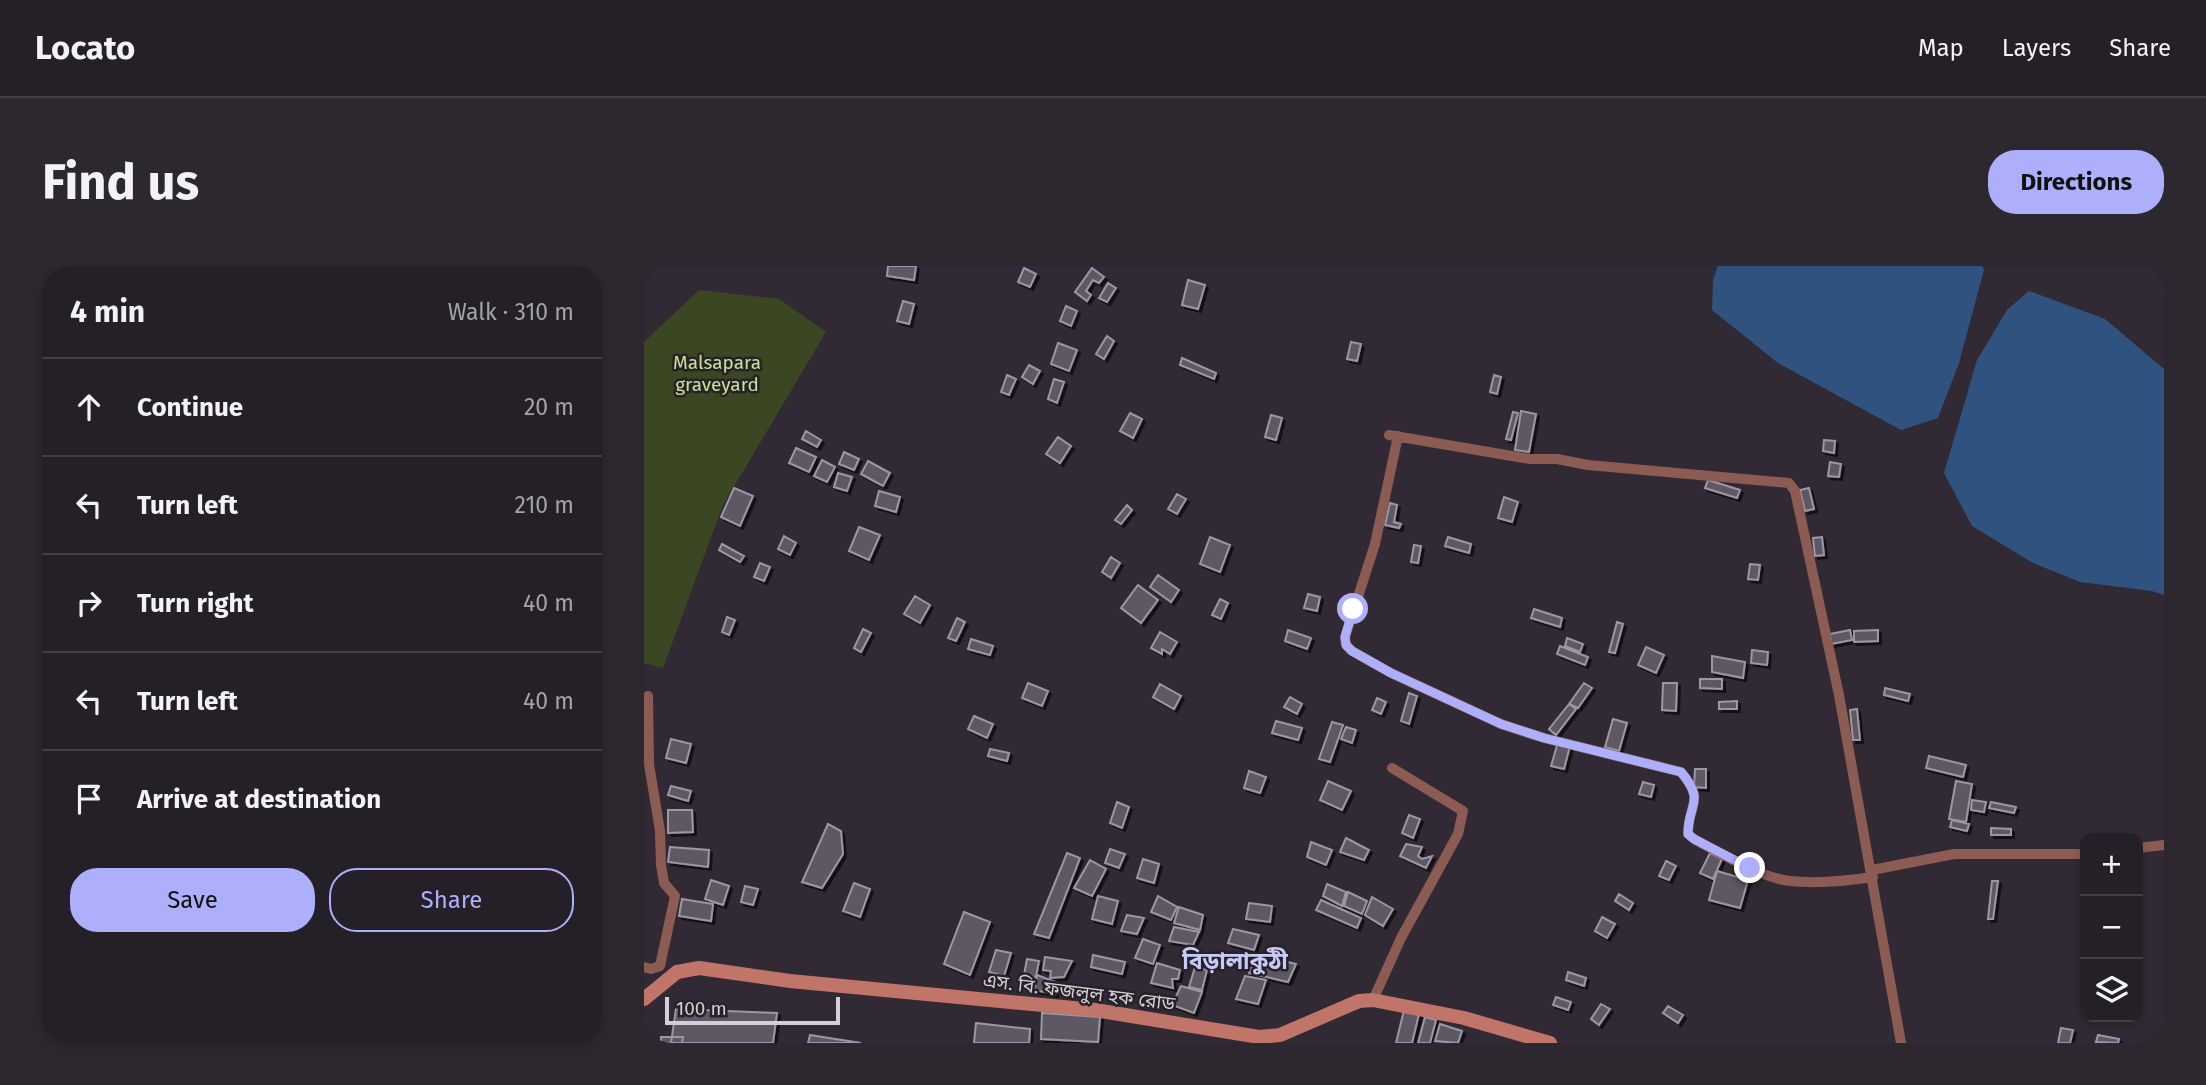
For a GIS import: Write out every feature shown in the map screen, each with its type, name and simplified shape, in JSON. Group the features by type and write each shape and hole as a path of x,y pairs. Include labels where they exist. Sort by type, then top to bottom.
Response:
{"main road":[{"name":"এস. বি. ফজলুল হক রোড","path":"644,999 677,972 699,968 804,982 1095,1010 1259,1037 1280,1035 1359,1001 1373,1000 1464,1018 1550,1043"}],"street":[{"path":"1901,1043 1872,874 1836,681 1795,491 1789,483 1588,465 1557,459 1530,459 1394,435 1375,544 1345,637 1346,645 1352,651 1391,673 1501,724 1544,738 1681,772 1692,784 1696,797 1688,834 1750,868 1788,881 1845,881 1872,874 1954,854 2080,854"},
{"path":"644,967 651,969 660,966 675,896 664,883 661,865 660,831 649,764 648,695"},
{"path":"1373,1000 1401,938 1458,834 1463,819 1463,811 1392,768"},
{"path":"2143,847 2164,845"}],"green space":[{"name":"Malsapara graveyard","path":"699,290 779,299 826,332 723,505 663,668 644,663 644,342"}],"water":[{"path":"1718,266 1982,266 1984,270 1959,363 1938,418 1901,430 1778,363 1712,310 1713,280"},
{"path":"2029,291 2105,319 2164,369 2164,595 2152,591 2080,582 2033,563 1972,526 1944,473 1977,360 2007,310"}],"building":[{"path":"888,266 916,266 914,280 887,276"},
{"path":"1024,268 1036,274 1030,287 1018,282"},
{"path":"1092,268 1104,277 1099,283 1093,280 1086,291 1091,295 1087,301 1075,292"},
{"path":"1188,280 1205,285 1198,309 1182,305"},
{"path":"1108,283 1116,288 1107,302 1099,298"},
{"path":"903,301 914,304 909,324 897,321"},
{"path":"1066,306 1077,311 1071,326 1060,321"},
{"path":"1107,336 1114,341 1104,359 1096,354"},
{"path":"1351,342 1361,344 1357,361 1347,359"},
{"path":"1058,343 1077,350 1069,371 1051,364"},
{"path":"1182,358 1216,373 1214,379 1180,365"},
{"path":"1029,365 1040,371 1033,384 1022,377"},
{"path":"1007,375 1016,379 1009,395 1001,392"},
{"path":"1494,375 1501,377 1497,394 1490,392"},
{"path":"1054,379 1064,382 1057,403 1048,399"},
{"path":"1521,411 1536,414 1529,452 1515,450"},
{"path":"1513,412 1518,413 1511,440 1506,439"},
{"path":"1130,413 1142,419 1133,438 1120,431"},
{"path":"1271,415 1282,418 1276,440 1265,437"},
{"path":"806,431 821,440 817,447 802,439"},
{"path":"1058,437 1071,446 1060,463 1046,454"},
{"path":"1824,440 1835,441 1834,453 1823,451"},
{"path":"796,448 816,457 809,472 789,463"},
{"path":"844,452 859,459 854,470 839,464"},
{"path":"822,460 835,467 827,482 814,476"},
{"path":"868,461 890,473 883,486 861,474"},
{"path":"1830,462 1841,464 1839,477 1828,476"},
{"path":"838,473 852,477 847,491 834,487"},
{"path":"1708,480 1740,490 1737,498 1705,488"},
{"path":"734,488 753,496 740,526 721,517"},
{"path":"1809,488 1814,509 1805,511 1800,490"},
{"path":"879,491 900,497 896,512 875,506"},
{"path":"1177,494 1186,499 1177,514 1168,509"},
{"path":"1504,497 1518,502 1512,522 1498,518"},
{"path":"1390,503 1397,505 1394,522 1401,524 1399,528 1385,525"},
{"path":"1127,505 1132,510 1121,524 1115,520"},
{"path":"859,527 880,535 869,560 849,551"},
{"path":"784,536 796,543 790,555 778,549"},
{"path":"1210,537 1230,545 1220,572 1200,564"},
{"path":"1448,537 1471,544 1469,553 1445,546"},
{"path":"1822,537 1824,555 1815,556 1813,538"},
{"path":"722,544 744,556 740,562 719,550"},
{"path":"1414,545 1421,546 1418,563 1411,562"},
{"path":"1111,557 1120,563 1111,578 1102,572"},
{"path":"760,563 770,567 764,581 754,577"},
{"path":"1750,564 1760,565 1758,580 1748,579"},
{"path":"1158,575 1179,590 1171,602 1150,587"},
{"path":"1138,585 1158,600 1141,623 1121,608"},
{"path":"1308,594 1320,597 1317,611 1304,608"},
{"path":"915,596 930,605 920,623 904,614"},
{"path":"1220,599 1228,603 1221,619 1212,615"},
{"path":"1534,609 1562,618 1560,627 1531,618"},
{"path":"727,617 735,620 729,635 722,632"},
{"path":"957,618 965,622 956,641 948,638"},
{"path":"1617,622 1623,624 1615,653 1609,652"},
{"path":"863,629 871,633 861,652 854,648"},
{"path":"1288,630 1311,638 1307,649 1285,641"},
{"path":"1850,630 1852,640 1831,644 1830,634"},
{"path":"1878,630 1878,641 1854,642 1854,631"},
{"path":"1160,632 1177,642 1170,654 1162,649 1162,654 1151,648"},
{"path":"1567,638 1583,644 1580,652 1565,646"},
{"path":"971,639 993,646 990,655 968,649"},
{"path":"1560,646 1588,657 1585,665 1557,654"},
{"path":"1646,647 1664,655 1656,673 1638,665"},
{"path":"1752,650 1768,652 1767,665 1751,663"},
{"path":"1712,656 1745,662 1743,678 1712,672"},
{"path":"1700,679 1722,679 1722,689 1700,688"},
{"path":"1028,683 1048,691 1042,706 1022,698"},
{"path":"1584,683 1592,688 1578,708 1569,704"},
{"path":"1663,683 1677,683 1676,711 1662,710"},
{"path":"1160,684 1181,696 1174,709 1153,697"},
{"path":"1885,688 1910,694 1908,701 1884,695"},
{"path":"1409,693 1417,696 1409,724 1401,721"},
{"path":"1290,697 1302,704 1297,714 1284,707"},
{"path":"1377,698 1386,702 1381,714 1372,710"},
{"path":"1737,701 1737,709 1719,709 1719,702"},
{"path":"1569,704 1576,709 1556,735 1549,729"},
{"path":"1857,709 1860,740 1853,740 1850,710"},
{"path":"974,716 993,724 987,738 968,729"},
{"path":"1613,719 1627,723 1619,751 1605,747"},
{"path":"1276,721 1302,728 1298,740 1272,733"},
{"path":"1332,722 1343,725 1330,762 1319,759"},
{"path":"1346,727 1356,730 1352,743 1341,739"},
{"path":"671,739 691,744 686,763 666,758"},
{"path":"1558,742 1570,746 1564,769 1551,766"},
{"path":"990,749 1009,753 1007,761 988,756"},
{"path":"1929,756 1966,765 1963,777 1926,768"},
{"path":"1695,769 1706,769 1706,788 1694,787"},
{"path":"1249,771 1266,777 1260,793 1244,788"},
{"path":"1328,781 1351,791 1342,810 1320,800"},
{"path":"1956,781 1972,784 1966,822 1949,819"},
{"path":"1643,782 1654,785 1651,797 1639,794"},
{"path":"671,786 691,791 688,801 668,795"},
{"path":"1972,800 1986,802 1984,812 1971,810"},
{"path":"1117,802 1129,807 1122,828 1110,823"},
{"path":"1991,802 2016,807 2014,813 1989,808"},
{"path":"668,810 692,810 693,832 668,833"},
{"path":"1409,815 1420,819 1413,838 1402,833"},
{"path":"1952,820 1969,824 1967,831 1950,827"},
{"path":"828,824 841,831 843,854 822,888 802,882"},
{"path":"1991,828 2011,829 2011,835 1991,835"},
{"path":"1346,838 1369,850 1364,860 1340,852"},
{"path":"1311,842 1332,850 1326,865 1307,857"},
{"path":"1406,844 1422,847 1418,856 1422,859 1432,856 1426,868 1400,856"},
{"path":"670,847 709,850 708,867 668,862"},
{"path":"1110,849 1125,854 1119,868 1105,863"},
{"path":"1067,853 1080,858 1049,938 1034,934"},
{"path":"1710,853 1722,859 1713,879 1700,873"},
{"path":"1143,859 1159,864 1154,883 1137,878"},
{"path":"1090,860 1106,869 1092,896 1074,888"},
{"path":"1666,861 1676,866 1669,880 1659,876"},
{"path":"1717,871 1748,880 1740,908 1709,900"},
{"path":"711,880 729,886 723,905 705,899"},
{"path":"1992,881 1998,881 1993,919 1988,919"},
{"path":"854,883 870,889 860,917 843,911"},
{"path":"1327,884 1346,892 1342,906 1323,896"},
{"path":"745,886 758,889 753,905 741,902"},
{"path":"1348,892 1367,901 1362,914 1344,906"},
{"path":"1619,894 1633,903 1629,910 1615,901"},
{"path":"1098,896 1118,901 1112,924 1092,919"},
{"path":"1158,896 1177,907 1171,920 1151,912"},
{"path":"1372,897 1393,909 1383,926 1365,915"},
{"path":"682,899 713,904 711,921 679,916"},
{"path":"1321,900 1361,918 1357,928 1316,910"},
{"path":"1249,903 1272,906 1270,922 1246,919"},
{"path":"1179,907 1203,915 1200,930 1174,923"},
{"path":"964,912 990,922 970,975 944,964"},
{"path":"1127,915 1144,918 1137,934 1121,931"},
{"path":"1602,917 1615,924 1607,938 1595,931"},
{"path":"1174,927 1199,932 1193,945 1169,941"},
{"path":"1233,929 1259,935 1254,950 1228,943"},
{"path":"1143,939 1160,945 1153,964 1135,958"},
{"path":"996,950 1011,953 1004,976 989,972"},
{"path":"1093,955 1125,962 1122,974 1091,967"},
{"path":"1257,955 1296,964 1288,982 1249,973"},
{"path":"1045,957 1072,961 1064,977 1050,978 1051,971 1043,970"},
{"path":"1027,959 1039,961 1036,977 1024,975"},
{"path":"1157,963 1180,970 1178,979 1172,979 1173,988 1151,983"},
{"path":"1195,967 1207,970 1202,990 1189,987"},
{"path":"1568,972 1586,978 1584,986 1566,980"},
{"path":"1037,975 1058,983 1055,994 1034,990"},
{"path":"1245,976 1266,980 1258,1004 1236,999"},
{"path":"1181,986 1202,992 1194,1013 1172,1005"},
{"path":"1556,997 1571,1002 1568,1010 1553,1005"},
{"path":"1601,1004 1610,1009 1599,1025 1591,1019"},
{"path":"1668,1006 1683,1015 1678,1023 1663,1013"},
{"path":"676,1009 777,1013 773,1043 671,1043"},
{"path":"1404,1010 1419,1014 1412,1043 1396,1043"},
{"path":"1042,1013 1100,1017 1098,1042 1041,1039"},
{"path":"1425,1017 1436,1020 1430,1043 1418,1043"},
{"path":"976,1023 1030,1029 1029,1043 974,1043"},
{"path":"1440,1024 1462,1031 1458,1043 1435,1041"},
{"path":"2061,1028 2073,1030 2070,1043 2058,1043"},
{"path":"810,1035 861,1043 808,1043"},
{"path":"2098,1035 2119,1039 2118,1043 2096,1042"},
{"path":"661,1037 683,1037 682,1043 661,1043"}],"district":[{"name":"বিড়ালাকুঠী","path":"1235,961"}],"route":[{"path":"1353,609 1345,637 1346,645 1391,673 1501,724 1544,738 1681,772 1692,784 1696,797 1688,834 1750,868"}]}
